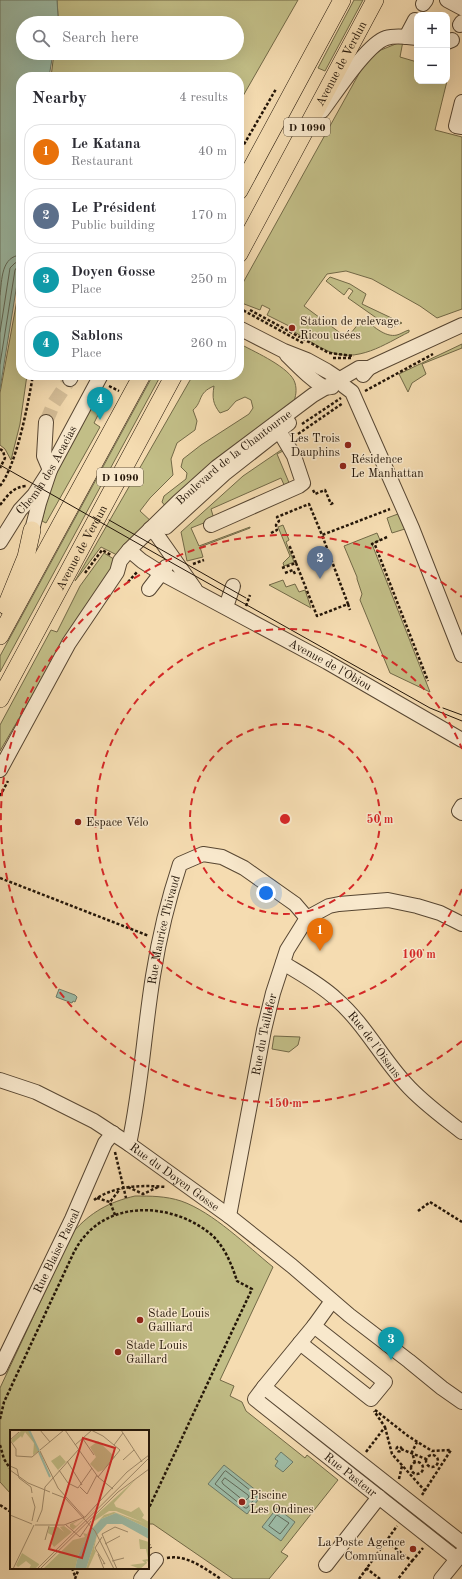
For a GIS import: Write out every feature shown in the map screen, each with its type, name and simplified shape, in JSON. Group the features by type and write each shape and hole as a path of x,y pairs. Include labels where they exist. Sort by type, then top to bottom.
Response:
{"main road":[{"name":"D 1090","path":"244,182 342,0"},
{"name":"Avenue de Verdun","path":"244,245 375,0"},
{"path":"244,176 275,124"},
{"name":"D 1090","path":"0,636 139,380"},
{"name":"Avenue de Verdun","path":"0,699 171,380"},
{"path":"0,621 26,557 32,530"}],"street":[{"path":"447,0 462,8"},
{"path":"300,141 364,55 384,39 394,36 412,38 414,26"},
{"path":"462,102 456,126 462,127"},
{"name":"Boulevard de la Chantourne","path":"5,773 69,643 117,572 120,561 133,553 153,532 224,474 280,432 342,382 364,369 462,325"},
{"path":"244,331 284,351 307,360 342,382 355,396 367,415 462,655"},
{"path":"284,351 302,370 325,388 342,382"},
{"path":"302,370 305,392 302,402"},
{"name":"Chemin des Acacias","path":"0,542 20,510 34,495 50,470 98,380"},
{"name":"Boulevard de la Chantourne","path":"280,432 302,402 325,388"},
{"path":"32,530 50,470 44,456 46,422"},
{"path":"211,525 303,483 294,456 280,432"},
{"path":"9,526 23,521 27,523 32,530"},
{"name":"Avenue de l'Obiou","path":"153,532 198,593"},
{"name":"Avenue de l'Obiou","path":"133,553 161,573 327,662 462,740"},
{"path":"149,589 173,559"},
{"path":"226,607 233,586"},
{"path":"462,806 459,811 462,813"},
{"name":"Rue Maurice Thivaud","path":"129,1144 140,1080 153,976 170,894 180,864 203,854 222,857 244,868 295,904 307,918"},
{"name":"Rue du Taillefer","path":"229,1216 264,1030 287,950 307,918 329,906 388,900 417,906 440,913 462,924"},
{"name":"Rue de l'Oisans","path":"283,963 311,980 337,999 356,1020 406,1085 438,1114 462,1132"},
{"name":"Rue du Doyen Gosse","path":"0,1080 36,1092 94,1122 129,1144 229,1216 332,1301 442,1388 462,1402"},
{"name":"Rue Blaise Pascal","path":"0,1368 72,1219 105,1143 113,1133"},
{"path":"332,1301 314,1326 264,1388 462,1543"},
{"path":"300,1343 371,1399 385,1382 314,1326"},
{"name":"Rue Pasteur","path":"264,1388 255,1399 431,1538 460,1556"},
{"path":"326,1565 379,1497"},
{"path":"441,1579 460,1556"},
{"path":"149,1569 156,1560"},
{"path":"141,1579 149,1569"}],"path":[{"path":"244,144 279,83"},
{"path":"250,310 329,353 355,356 364,369 373,387"},
{"path":"244,311 325,355 341,359 350,358 364,369"},
{"path":"280,432 373,387 434,354"},
{"path":"0,486 5,480 14,452 28,404 32,380"},
{"path":"0,449 3,451 5,458 0,468"},
{"path":"303,483 312,487 315,494 325,490 331,504 335,502"},
{"path":"271,533 277,530 276,525 279,521 277,517 309,504 350,610"},
{"path":"322,535 401,504"},
{"path":"387,537 372,544 374,545 428,681"},
{"path":"292,546 290,547 316,616 348,604"},
{"path":"326,557 328,556 327,548"},
{"path":"82,578 102,550 113,556"},
{"path":"187,567 204,560"},
{"path":"282,568 296,563"},
{"path":"123,588 136,572 142,570 148,565"},
{"path":"284,573 293,570 295,574"},
{"path":"0,796 5,773"},
{"path":"0,878 160,940"},
{"path":"115,1152 122,1188 126,1198"},
{"path":"128,1187 143,1195 158,1186"},
{"path":"92,1201 122,1188 158,1186 168,1188"},
{"path":"110,1202 122,1188"},
{"path":"96,1198 110,1202"},
{"path":"110,1202 115,1215"},
{"path":"418,1211 430,1202 462,1222"},
{"path":"0,1418 4,1402 74,1252 84,1236 99,1223 115,1215 139,1209 170,1213 200,1226 213,1237 224,1250 233,1266 237,1281 252,1289 149,1508"},
{"path":"415,1507 451,1450 431,1451 408,1436 372,1408 384,1427 392,1454 413,1475 425,1491"},
{"path":"358,1462 384,1427"},
{"path":"415,1463 412,1452 417,1442"},
{"path":"0,1445 4,1459 10,1468"},
{"path":"391,1451 396,1449 398,1446 426,1459"},
{"path":"426,1463 426,1459 430,1455 431,1451"},
{"path":"426,1463 431,1467 436,1464 438,1460 436,1457 430,1455"},
{"path":"413,1475 411,1467 415,1463"},
{"path":"415,1463 420,1463 422,1466"},
{"path":"413,1475 421,1472 422,1466 426,1463"},
{"path":"436,1464 440,1468"},
{"path":"0,1505 10,1511"},
{"path":"358,1579 387,1542 398,1525"},
{"path":"398,1579 431,1538"},
{"path":"387,1542 412,1561"},
{"path":"156,1560 174,1557 184,1558 221,1579"},
{"path":"366,1568 380,1579"}],"shaded area":[{"path":"57,0 298,0 244,94 244,72 52,72 53,60 244,60 244,16 58,16"},
{"path":"354,0 363,0 325,71 318,68"},
{"path":"403,41 400,57 414,61 414,84 446,84 435,130 462,137 462,309 437,318 420,306 372,279 346,271 327,274 304,306 347,338 363,318 388,335 397,335 409,330 409,332 380,347 360,354 350,355 328,351 315,344 293,331 296,327 290,324 289,326 267,315 270,309 262,305 260,310 244,304 244,281 366,61 381,50"},
{"path":"330,277 350,284 366,294 362,304 402,323 392,327 385,324 348,298 353,291 349,288 344,295 326,281"},
{"path":"16,305 16,380 26,380 20,424 11,460 5,449 0,445 0,393"},
{"path":"462,344 462,348 422,364 426,374 412,383 408,392 399,374"},
{"path":"244,346 280,366 292,377 295,383 296,391 293,404 166,507 162,502 164,496 186,479 187,473 181,467 183,459 201,445 249,414 253,408 251,400 245,397 236,401 228,410 220,413 214,401 214,386 205,392 193,410 197,421 195,430 177,443 171,459 173,475 150,498 140,511 153,523 117,555 101,547 75,581 190,380 244,380"},
{"path":"150,380 158,380 0,672 0,656"},
{"path":"94,400 103,405 94,423 100,427 46,523 42,521 51,482"},
{"path":"284,448 285,450 277,454 290,485 285,487 281,478 211,509 214,519 191,528 199,546 250,528 200,547 203,557 187,561 181,532 243,476"},
{"path":"398,514 401,515 408,528 392,533 387,518"},
{"path":"283,525 289,540 286,542 294,562 284,566 283,563 290,556 278,527"},
{"path":"377,533 380,540 372,544 430,692 390,673 360,600 362,594 357,577 344,546"},
{"path":"104,553 117,561 72,627 0,751 0,725 51,630 57,632 80,586"},
{"path":"283,580 286,587 295,584 299,592 305,590 311,608 269,585"},
{"path":"274,1036 300,1037 298,1045 289,1052 272,1049"},
{"name":"Stade Louis Gailliard","path":"135,1196 152,1196 170,1198 193,1206 229,1230 273,1267 220,1380 234,1386 230,1396 242,1402 246,1411 305,1458 307,1455 338,1480 281,1552 288,1556 269,1579 233,1579 153,1524 149,1524 149,1430 10,1430 10,1493 0,1482 0,1388 73,1232 94,1213 126,1198"}],"water":[{"path":"0,0 57,0 58,16 16,16 16,60 52,60 50,72 16,72 16,290 0,389"},
{"path":"59,989 75,995 77,997 75,1002 73,1001 72,1003 56,997"},
{"path":"281,1452 293,1462 283,1472 275,1466 278,1461 275,1459"},
{"path":"224,1465 262,1495 247,1514 208,1484"},
{"path":"277,1508 295,1522 281,1541 262,1527"}],"tunnel":[{"path":"46,422 54,403 69,380"}],"tram line":[{"path":"0,465 430,708 462,721"},
{"path":"109,520 246,598"},
{"path":"443,708 462,715"}],"place":[{"name":"Station de relevage Ricou usées","path":"292,328"},
{"name":"Sablons","path":"100,420"},
{"name":"Les Trois Dauphins","path":"348,445"},
{"name":"Résidence Le Manhattan","path":"343,466"},
{"name":"Le Président","path":"320,579"},
{"name":"Espace Vélo","path":"78,822"},
{"name":"Le Katana","path":"320,951"},
{"name":"Stade Louis Gailliard","path":"140,1320"},
{"name":"Stade Louis Gaillard","path":"118,1352"},
{"name":"Doyen Gosse","path":"391,1360"},
{"name":"Piscine Les Ondines","path":"242,1502"},
{"name":"La Poste Agence Communale","path":"413,1549"}]}
